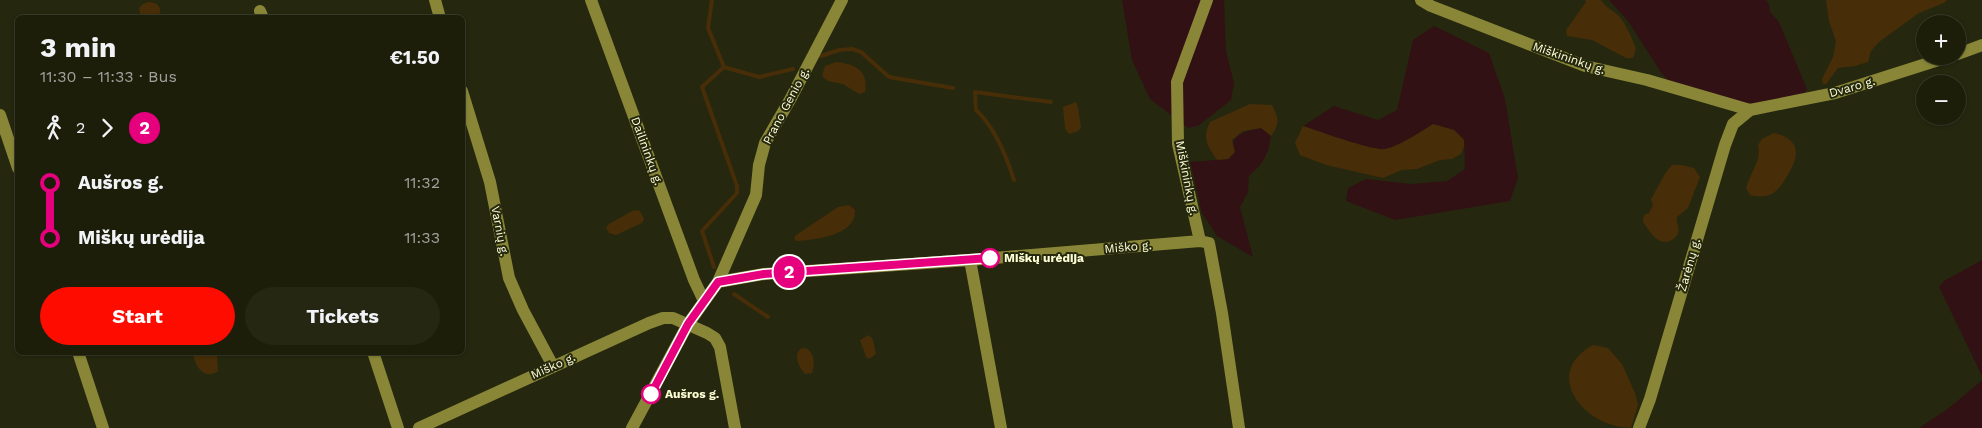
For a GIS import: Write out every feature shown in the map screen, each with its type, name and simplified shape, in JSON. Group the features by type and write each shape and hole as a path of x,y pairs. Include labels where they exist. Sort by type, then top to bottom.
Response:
{"street":[{"path":"435,0 439,15"},
{"name":"Dailininkų g.","path":"591,0 694,280 704,301"},
{"name":"Prano Genio g.","path":"632,428 688,324 718,282 756,195 759,165 765,143 791,98 842,0"},
{"name":"Miškininkų g.","path":"1207,0 1177,82 1178,144 1222,313 1239,428"},
{"name":"Miškininkų g.","path":"1421,0 1431,6 1585,66 1647,80 1750,110"},
{"path":"1966,51 1982,45"},
{"name":"Dvaro g.","path":"1750,110 1835,93 1923,65"},
{"name":"Varnių g.","path":"465,101 490,182 509,278 523,310 553,366"},
{"name":"Žarėnų g.","path":"1639,428 1650,399 1725,145 1733,124 1750,110"},
{"path":"0,115 15,159"},
{"name":"Miško g.","path":"718,282 764,274 1204,242"},
{"path":"970,260 1001,428"},
{"name":"Miško g.","path":"419,428 663,318 673,318 688,324"},
{"path":"688,324 715,338 720,347 735,428"},
{"path":"79,355 103,428"},
{"path":"374,355 398,428"}],"shaded area":[{"path":"1122,0 1224,0 1226,51 1234,83 1231,100 1198,126 1188,128 1150,99 1132,60"},
{"path":"1585,0 1601,0 1619,16 1629,32 1636,49 1633,58 1626,58 1592,40 1567,36 1566,30 1586,2"},
{"path":"1609,0 1766,0 1769,4 1770,12 1779,22 1807,89 1804,94 1749,104 1675,87 1662,74 1628,21"},
{"path":"1826,0 1947,0 1919,13 1879,42 1871,51 1868,62 1838,68 1826,84 1823,84 1822,79 1833,57 1836,41 1829,21"},
{"path":"148,2 157,4 159,6 159,15 141,15 139,8"},
{"path":"1434,26 1489,53 1505,99 1518,178 1510,201 1395,220 1346,201 1348,188 1366,179 1412,184 1447,181 1465,169 1464,139 1454,130 1433,124 1390,148 1379,149 1303,126 1334,106 1378,120 1397,110 1413,40"},
{"path":"836,62 849,64 863,73 866,84 865,92 859,94 843,84 828,81 822,76 825,66"},
{"path":"1076,102 1081,128 1069,134 1065,129 1063,107"},
{"path":"1250,104 1272,105 1278,121 1274,132 1271,136 1261,128 1243,131 1232,140 1235,152 1228,159 1217,160 1206,138 1210,122"},
{"path":"1433,124 1454,130 1464,140 1461,154 1452,159 1440,160 1417,169 1402,170 1383,178 1326,165 1300,155 1295,143 1303,126 1358,144 1385,149 1403,142"},
{"path":"1261,128 1271,136 1268,148 1262,163 1249,176 1248,192 1240,207 1253,257 1217,236 1202,213 1190,162 1228,159 1237,136"},
{"path":"1774,133 1790,140 1794,145 1796,156 1794,163 1775,192 1764,196 1750,195 1746,188 1757,161 1758,145 1762,139"},
{"path":"1672,165 1694,168 1700,177 1688,208 1677,217 1679,229 1675,238 1665,242 1657,239 1643,222 1644,215 1649,213 1653,205 1651,199"},
{"path":"849,205 855,210 854,218 842,231 814,239 796,241 794,238 838,207"},
{"path":"634,210 640,211 644,219 642,223 616,235 609,233 606,228 609,224"},
{"path":"1982,260 1982,376 1939,287 1944,281"},
{"path":"869,335 873,340 876,354 869,359 866,357 860,340"},
{"path":"1593,345 1608,348 1622,364 1635,393 1638,405 1631,428 1614,426 1598,419 1585,409 1575,397 1570,384 1570,370 1578,357"},
{"path":"802,348 808,349 812,354 814,363 812,373 805,374 799,364 797,354"},
{"path":"194,355 217,355 218,371 213,374 204,373"},
{"path":"1982,380 1982,428 1919,428 1949,408"}],"waterway":[{"path":"712,0 708,28 724,67 759,77 793,69"},
{"path":"821,56 839,50 852,49 861,52 889,77 953,88"},
{"path":"714,267 702,231 737,193 737,186 702,87 724,67"},
{"path":"1014,180 994,133 976,110 975,92 1051,102"},
{"path":"734,294 768,317"}],"bus line":[{"name":"2","path":"651,394 688,324 718,282 764,274 990,258"}],"place":[{"name":"Miškų urėdija","path":"990,258"},
{"name":"Aušros g.","path":"651,394"}]}
